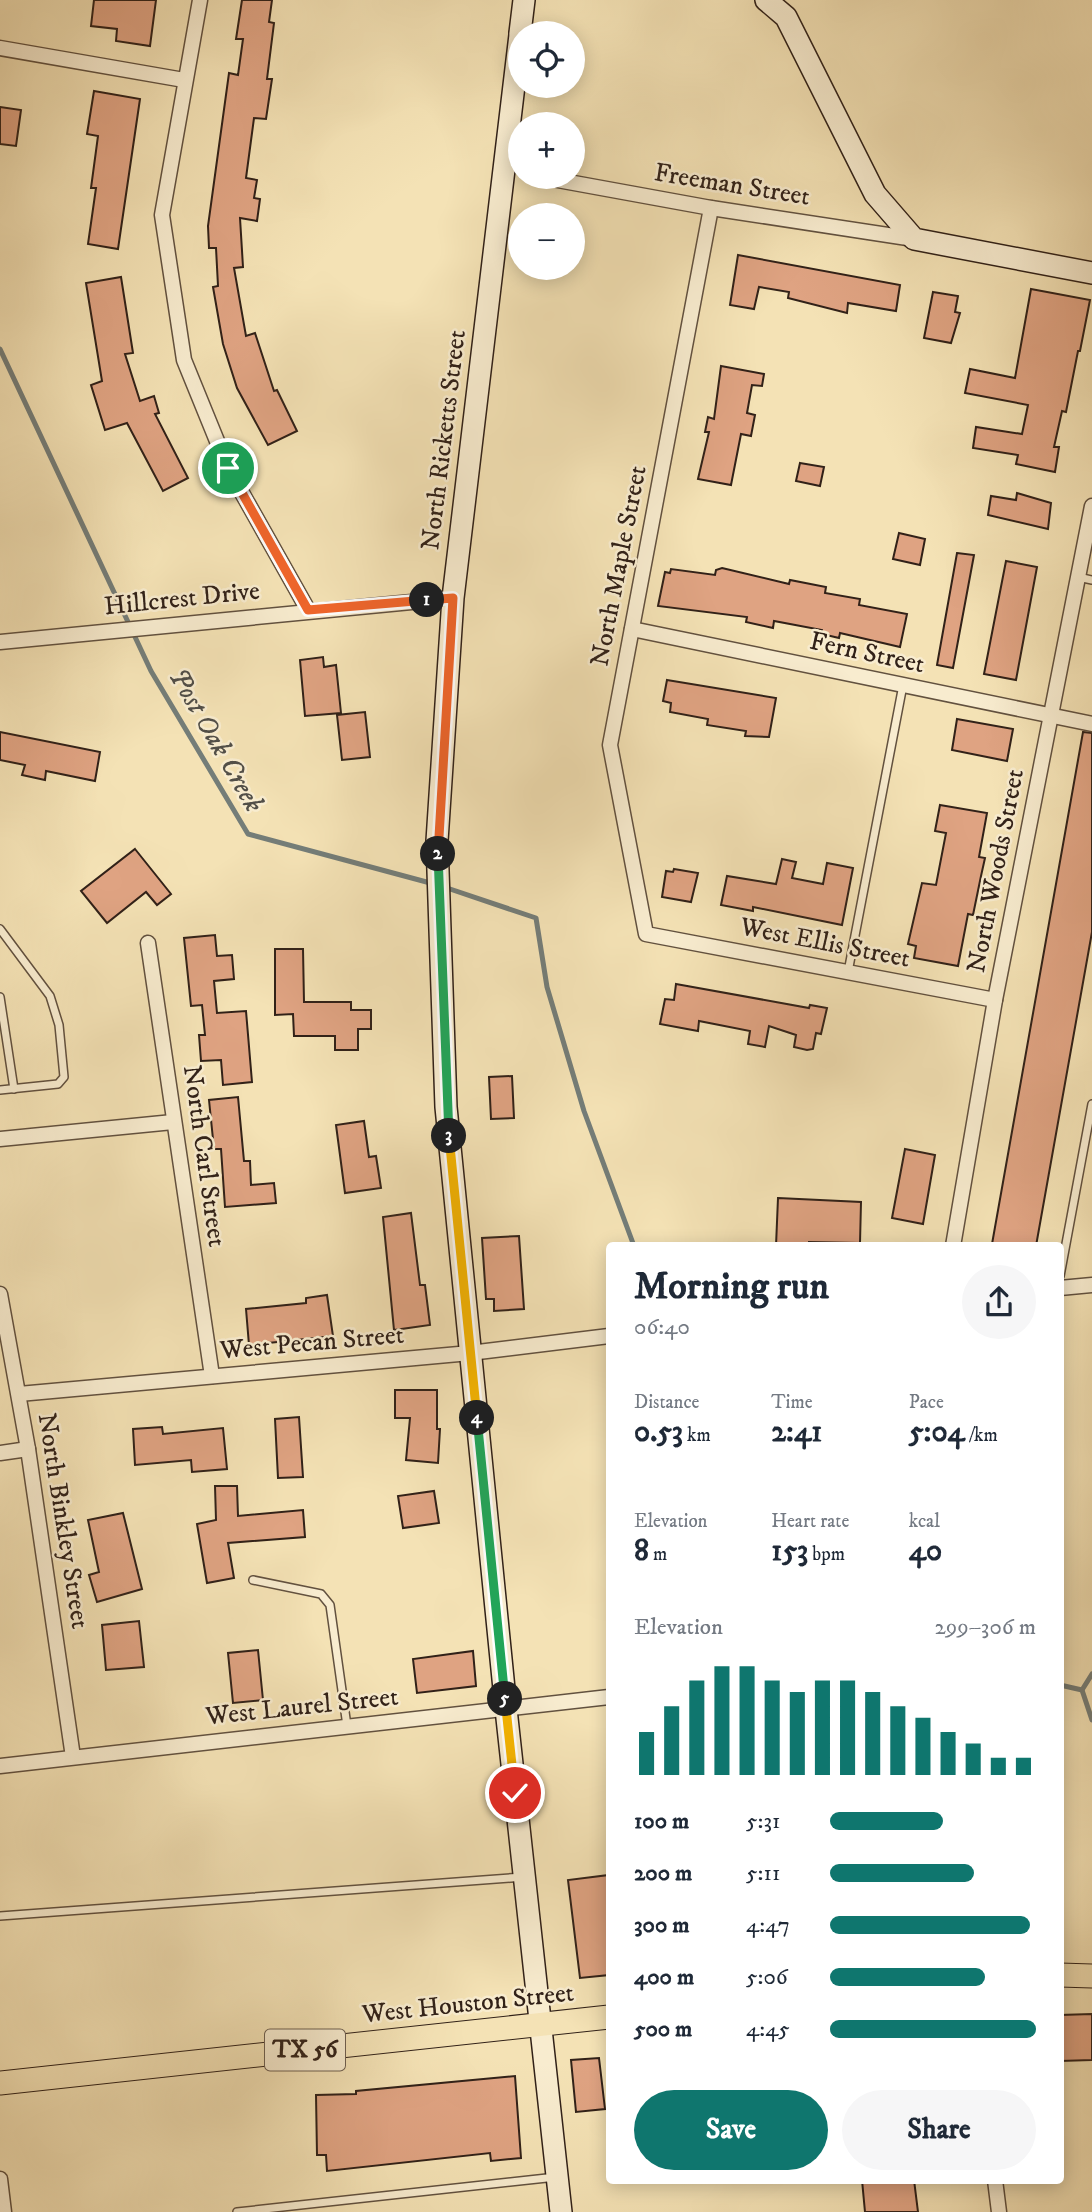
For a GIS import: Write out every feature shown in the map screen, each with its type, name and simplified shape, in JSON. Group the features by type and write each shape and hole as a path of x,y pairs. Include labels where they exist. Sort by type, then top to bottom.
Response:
{"main road":[{"path":"1064,1975 1092,1976"},
{"name":"West Houston Street","path":"0,2083 606,2017"}],"street":[{"path":"200,0 162,215 184,360 228,468 308,610"},
{"name":"North Ricketts Street","path":"522,21 524,0"},
{"path":"766,0 786,17 875,194 914,239 1092,273"},
{"path":"0,48 184,80"},
{"name":"Freeman Street","path":"585,185 711,208 914,239"},
{"name":"North Ricketts Street","path":"510,189 453,598 437,841 446,1107 506,1709 561,2212"},
{"name":"North Maple Street","path":"646,934 610,745 711,208"},
{"name":"North Woods Street","path":"954,1242 995,1000 1052,716 1085,578 1092,506"},
{"name":"Hillcrest Drive","path":"0,642 453,598"},
{"name":"Fern Street","path":"632,629 1092,724"},
{"name":"West Ellis Street","path":"646,934 995,1000"},
{"name":"North Carl Street","path":"148,943 212,1376"},
{"path":"0,1139 173,1122"},
{"path":"1064,1288 1092,1285"},
{"name":"North Binkley Street","path":"0,1294 28,1450 73,1757"},
{"name":"West Pecan Street","path":"19,1394 470,1353 606,1336"},
{"path":"0,1453 28,1450"},
{"name":"West Laurel Street","path":"0,1766 606,1697"},
{"path":"0,2179 4,2212"},
{"path":"996,2184 999,2212"}],"lane":[{"path":"848,972 903,685"},
{"path":"0,929 50,996 59,1025 64,1077 58,1084 0,1090"},
{"path":"0,997 14,1089"},
{"path":"1064,1254 1092,1104"},
{"path":"253,1580 321,1594 330,1605 346,1726"},
{"path":"0,1916 524,1877"},
{"path":"237,2212 557,2177"}],"building":[{"path":"94,0 156,0 150,46 116,41 117,29 91,26"},
{"path":"242,0 272,0 269,22 274,23 267,79 272,79 266,119 254,118 246,178 257,180 254,198 260,199 257,221 240,218 243,267 234,268 246,336 255,333 274,391 277,390 297,431 268,445 237,388 223,344 213,287 218,286 216,248 209,248 208,226 229,73 238,75 243,39 236,39"},
{"path":"94,91 140,99 118,249 88,244 96,188 91,188 98,136 87,134"},
{"path":"0,107 21,110 16,146 0,144"},
{"path":"738,255 900,285 896,311 848,303 847,313 788,298 789,292 759,287 754,309 730,305"},
{"path":"121,277 133,353 125,354 140,401 154,396 159,413 155,414 188,478 163,491 127,423 105,430 91,385 102,381 86,283"},
{"path":"1031,289 1090,300 1066,412 1062,411 1054,447 1059,447 1055,472 1016,464 1018,455 973,448 976,427 1022,434 1028,405 965,393 970,369 1015,378"},
{"path":"933,292 958,296 955,312 960,313 951,343 924,338"},
{"path":"721,366 764,374 762,386 752,385 747,413 755,415 751,436 741,434 731,485 698,479 709,432 705,432 708,417 714,419"},
{"path":"800,463 824,467 820,486 796,481"},
{"path":"1017,493 1051,503 1048,529 988,515 991,496 1016,500"},
{"path":"899,533 925,539 920,565 893,559"},
{"path":"957,553 974,555 953,668 937,665"},
{"path":"1006,561 1037,567 1016,680 984,674"},
{"path":"722,568 789,584 790,580 826,587 825,593 860,599 859,605 907,614 900,647 840,633 839,638 822,634 822,630 774,621 773,628 746,622 747,617 658,606 665,572 670,573 671,569 715,575 716,570"},
{"path":"323,657 324,667 336,665 341,713 305,716 300,660"},
{"path":"667,680 776,698 769,737 745,736 746,731 707,725 708,719 670,712 671,703 663,701"},
{"path":"365,712 370,757 342,760 337,715"},
{"path":"957,719 1013,729 1007,761 952,750"},
{"path":"0,732 100,752 95,781 46,771 45,780 22,775 25,765 0,760"},
{"path":"1083,732 1092,733 1092,932 1037,1242 992,1242"},
{"path":"940,805 987,813 979,857 985,858 973,915 968,914 958,966 914,958 916,946 908,944 922,883 936,885 946,833 935,831"},
{"path":"135,849 171,894 157,905 146,892 107,923 81,891"},
{"path":"782,859 796,862 792,878 823,884 827,863 853,868 842,925 753,907 753,911 721,905 727,876 776,884"},
{"path":"674,869 698,873 691,902 662,897 666,871 673,872"},
{"path":"215,935 217,956 232,955 234,979 214,981 217,1013 246,1011 252,1082 223,1085 221,1060 201,1061 199,1035 205,1035 202,1005 191,1006 184,938"},
{"path":"275,949 303,949 304,1002 351,1002 351,1010 371,1010 371,1029 358,1029 358,1050 335,1050 335,1036 294,1036 293,1014 275,1015"},
{"path":"676,984 809,1008 810,1005 827,1008 821,1034 816,1033 813,1049 807,1050 794,1047 796,1035 769,1026 765,1047 748,1044 750,1031 699,1021 698,1031 660,1024 665,999 674,1000"},
{"path":"512,1076 514,1118 491,1119 489,1077"},
{"path":"238,1097 244,1161 250,1161 251,1185 274,1183 276,1203 225,1207 221,1149 214,1149 209,1100"},
{"path":"364,1121 369,1157 376,1156 381,1188 345,1193 336,1125"},
{"path":"905,1149 935,1155 923,1224 892,1218"},
{"path":"778,1198 861,1202 860,1242 776,1242"},
{"path":"411,1213 420,1285 425,1285 430,1325 394,1330 383,1217"},
{"path":"519,1236 524,1309 494,1311 494,1299 486,1299 482,1238"},
{"path":"327,1295 333,1336 249,1345 246,1309 306,1303 306,1298"},
{"path":"395,1390 437,1390 437,1429 440,1429 438,1463 406,1460 410,1418 395,1418"},
{"path":"299,1417 303,1477 278,1478 275,1419"},
{"path":"162,1427 163,1434 223,1428 227,1469 192,1472 191,1460 135,1465 133,1429"},
{"path":"215,1486 237,1486 238,1516 303,1510 305,1537 228,1543 234,1578 207,1583 197,1524 216,1520"},
{"path":"434,1491 439,1523 403,1528 398,1496"},
{"path":"123,1513 142,1589 97,1602 89,1575 99,1572 88,1520"},
{"path":"139,1621 144,1667 106,1670 102,1625"},
{"path":"258,1650 263,1700 233,1703 228,1653"},
{"path":"473,1651 476,1686 417,1693 413,1659"},
{"path":"606,1875 606,1975 580,1978 568,1880"},
{"path":"1092,2014 1092,2060 1064,2061 1064,2015"},
{"path":"599,2058 605,2109 576,2112 571,2060"},
{"path":"515,2076 521,2158 491,2161 490,2153 327,2171 326,2155 317,2155 316,2095 356,2094 356,2091"},
{"path":"862,2184 914,2184 918,2212 865,2212"}],"waterway":[{"name":"Post Oak Creek","path":"0,349 151,671 248,834 434,884"},
{"name":"Post Oak Creek","path":"444,887 536,918 547,987 584,1111 633,1242"},
{"path":"1082,1690 1092,1674"},
{"name":"Post Oak Creek","path":"1064,1686 1082,1690 1092,1720"}],"route":[{"path":"228,468 308,610 453,598 437,841 446,1107 515,1793"}]}
